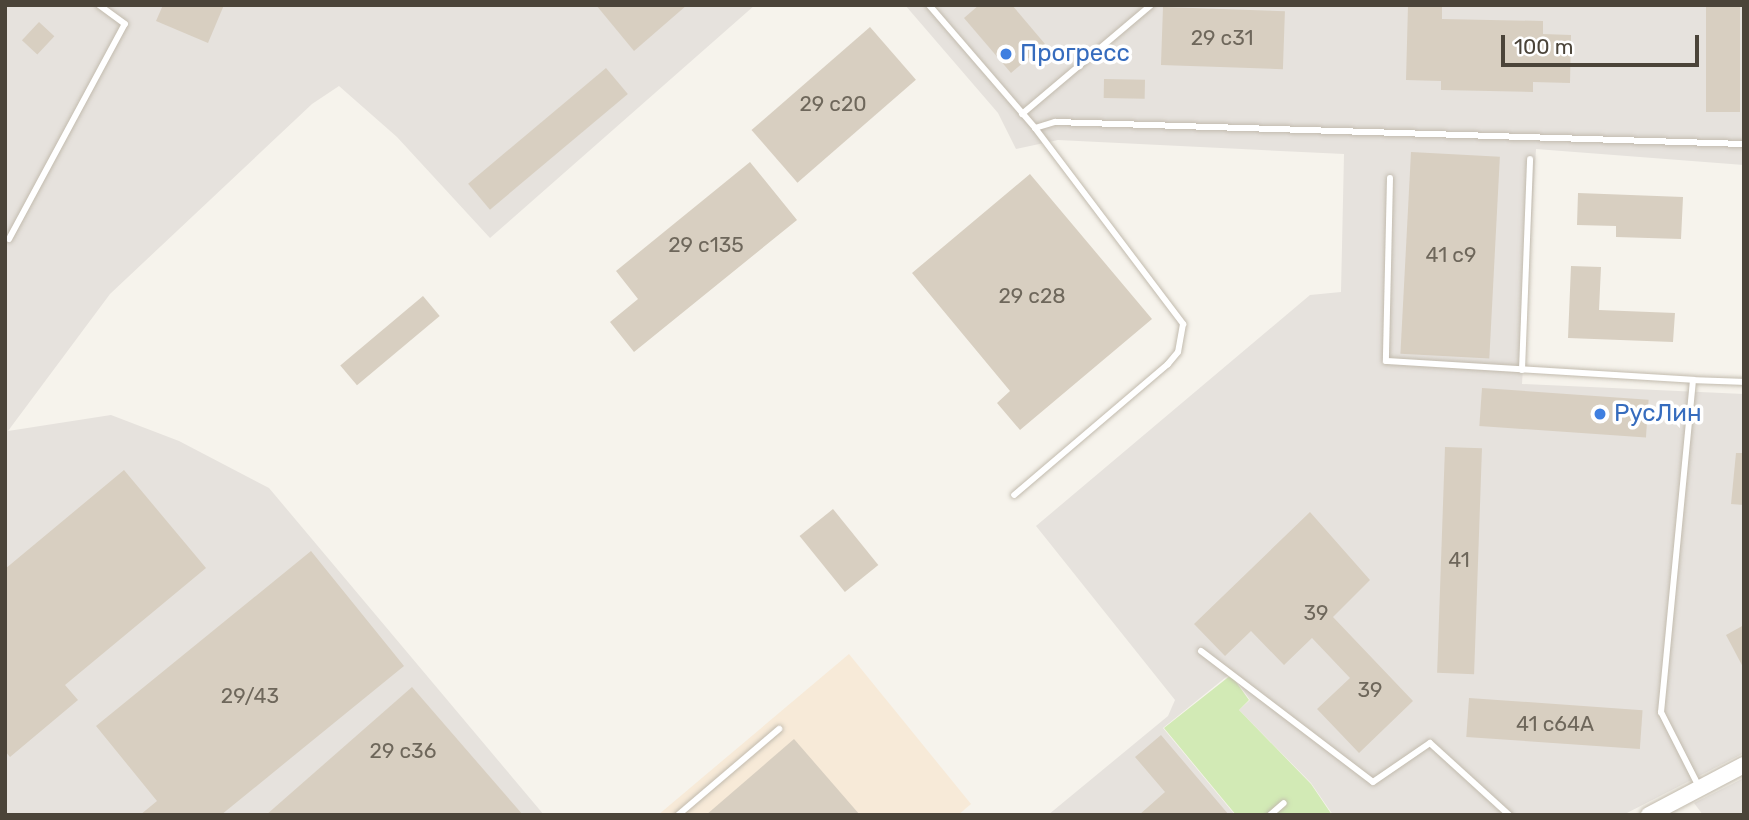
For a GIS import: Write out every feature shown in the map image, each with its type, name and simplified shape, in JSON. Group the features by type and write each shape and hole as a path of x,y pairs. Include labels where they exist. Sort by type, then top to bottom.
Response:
{"street":[{"path":"1649,815 1744,765"}],"lane":[{"path":"9,239 125,24 99,5"},
{"path":"929,5 1035,128 1183,324 1183,338 1168,364 1014,495"},
{"path":"1023,114 1151,5"},
{"path":"1035,128 1055,122 1744,144"},
{"path":"1522,370 1530,159"},
{"path":"1390,178 1386,362 1744,382"},
{"path":"1693,380 1661,712 1700,789"},
{"path":"1201,651 1373,782 1430,743 1509,815"},
{"path":"678,815 779,729"},
{"path":"1270,815 1284,803"}],"shaded area":[{"path":"5,5 755,5 490,238 397,137 339,86 312,104 110,294 8,431 111,415 179,441 269,488 544,815 5,815"},
{"path":"905,5 1744,5 1744,165 1536,149 1522,384 1744,394 1744,753 1623,815 1333,815 1311,783 1239,710 1250,700 1231,673 1163,728 1235,815 1048,815 1168,716 1175,700 1036,526 1310,295 1341,292 1344,154 1058,140 1016,149 998,113"},
{"path":"849,654 971,804 958,815 658,815"},
{"path":"1744,778 1744,815 1703,815 1694,803"}],"green space":[{"path":"1231,675 1249,700 1239,710 1311,784 1332,815 1236,815 1164,728"}],"building":[{"path":"163,5 224,5 208,43 156,21"},
{"path":"596,5 687,5 634,51"},
{"path":"979,5 1012,5 1045,44 1011,73 964,18"},
{"path":"1408,5 1442,5 1442,19 1543,21 1543,34 1571,35 1570,83 1533,82 1533,92 1441,90 1441,81 1406,80"},
{"path":"1706,5 1740,5 1740,112 1706,112"},
{"path":"1163,7 1285,11 1283,69 1161,65"},
{"path":"39,22 54,36 37,55 22,40"},
{"path":"870,27 916,80 797,183 752,130"},
{"path":"606,68 628,94 490,210 468,184"},
{"path":"1104,79 1145,80 1145,99 1104,98"},
{"path":"1411,152 1500,157 1489,358 1400,354"},
{"path":"750,162 797,220 634,352 610,322 638,299 616,271"},
{"path":"1030,174 1152,319 1020,430 997,403 1010,391 912,273"},
{"path":"1578,193 1683,197 1681,239 1616,237 1616,226 1577,225"},
{"path":"1571,266 1601,267 1599,310 1675,313 1673,342 1568,338"},
{"path":"423,296 440,316 357,385 340,365"},
{"path":"1482,388 1649,400 1646,438 1479,426"},
{"path":"1445,447 1482,448 1474,674 1437,673"},
{"path":"1736,453 1744,453 1744,505 1731,504"},
{"path":"124,470 206,568 65,685 78,700 10,757 5,751 5,569"},
{"path":"833,509 878,565 845,592 800,536"},
{"path":"1310,512 1370,580 1333,617 1413,701 1359,753 1317,709 1350,678 1312,638 1284,665 1251,631 1225,656 1194,624"},
{"path":"311,551 404,666 221,815 140,815 157,801 96,726"},
{"path":"1744,625 1744,669 1726,635"},
{"path":"412,687 523,815 266,815"},
{"path":"1469,698 1643,710 1640,749 1466,737"},
{"path":"1161,735 1229,815 1139,815 1165,792 1135,757"},
{"path":"794,739 860,815 706,815"}],"place":[{"name":"Прогресс","path":"1006,54"},
{"name":"РусЛин","path":"1600,414"}]}
